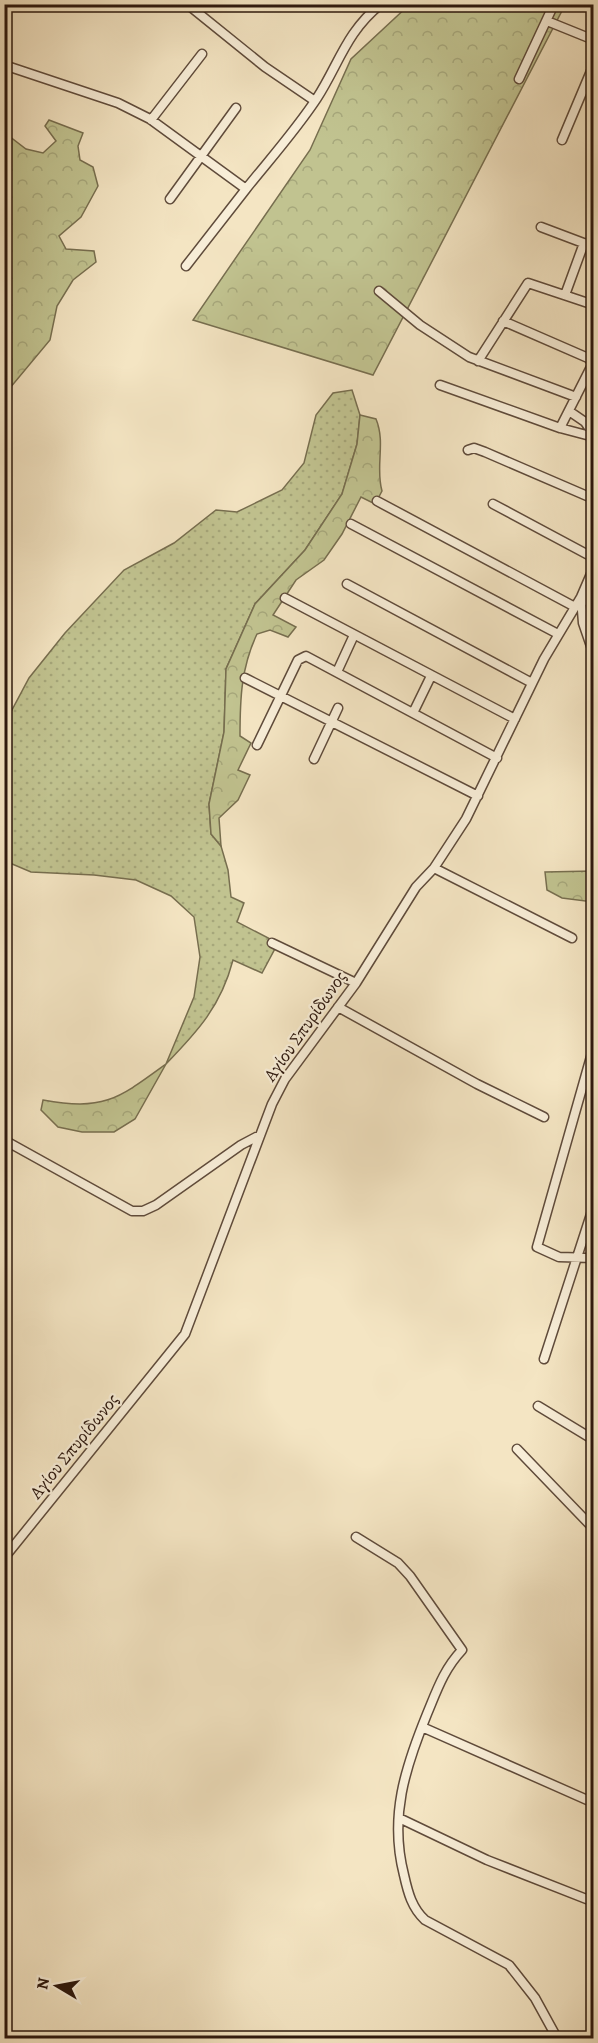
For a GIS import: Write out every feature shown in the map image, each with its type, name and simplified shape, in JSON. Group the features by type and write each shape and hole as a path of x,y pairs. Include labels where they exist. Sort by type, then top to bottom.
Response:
{"street":[{"path":"188,4 265,67 315,101"},
{"path":"186,266 315,101 340,52 355,31 381,4"},
{"path":"519,78 554,4"},
{"path":"547,21 594,40"},
{"path":"151,120 202,54"},
{"path":"562,140 594,64"},
{"path":"4,65 118,103 151,120 246,189"},
{"path":"170,199 237,108"},
{"path":"541,226 594,247"},
{"path":"565,295 584,243"},
{"path":"478,361 528,283 594,305"},
{"path":"379,291 420,325 478,361 576,397"},
{"path":"503,321 588,358 593,363 560,428"},
{"path":"440,385 560,428 594,436"},
{"path":"569,411 585,422 594,436"},
{"path":"468,450 474,448 485,452 594,500"},
{"path":"377,501 575,607"},
{"path":"493,504 594,558"},
{"path":"351,524 558,634"},
{"name":"Αγίου Σπυρίδωνος","path":"4,1558 185,1334 260,1135 285,1078 356,983 410,896 434,868 478,796 532,683 581,597 594,567"},
{"path":"347,584 532,683"},
{"path":"581,597 594,605"},
{"path":"581,597 583,623 594,656"},
{"path":"285,598 515,719"},
{"path":"570,615 583,623"},
{"path":"337,672 354,635"},
{"path":"257,745 302,657 337,672 497,758"},
{"path":"413,713 431,676"},
{"path":"245,678 478,796"},
{"path":"314,759 338,708"},
{"path":"434,868 572,938"},
{"path":"272,943 356,983"},
{"path":"338,1007 477,1084 544,1117"},
{"path":"594,1046 537,1241 537,1247 544,1252 575,1258 594,1258"},
{"path":"4,1140 124,1208 143,1211 169,1197 241,1145 260,1135"},
{"path":"544,1359 594,1205"},
{"path":"538,1406 594,1440"},
{"path":"517,1449 594,1529"},
{"path":"356,1537 398,1563 410,1576 462,1650 445,1669 404,1775 398,1852 416,1911 425,1920 509,1965 535,1998 557,2038"},
{"path":"422,1727 594,1803"},
{"path":"399,1818 487,1860 594,1902"}],"green space":[{"path":"409,5 565,5 373,375 193,320 310,150 351,59"},
{"path":"49,120 83,133 78,146 80,160 93,167 98,186 81,217 59,236 66,249 94,251 96,262 73,280 57,306 50,340 5,394 5,133 26,149 43,153 56,141 45,126"},
{"path":"352,390 360,415 357,444 342,494 305,550 255,604 226,669 224,732 209,804 211,834 221,846 228,870 231,897 244,903 237,922 278,943 262,973 233,960 222,991 207,1017 166,1064 194,997 200,957 194,917 171,896 136,880 31,872 5,861 4,725 29,678 65,633 124,570 174,543 216,510 237,512 282,490 304,463 316,415 333,393"},
{"path":"360,415 376,419 379,428 382,491 375,504 361,497 342,534 324,560 296,580 273,615 296,627 288,637 270,630 257,634 245,671 240,709 240,736 251,743 238,770 250,775 238,800 219,818 221,846 211,834 209,804 224,732 226,669 255,604 305,550 342,494 357,444"},
{"path":"593,871 593,902 562,898 547,890 545,872"},
{"path":"166,1064 135,1119 114,1132 82,1132 58,1127 41,1110 43,1100 81,1104 109,1099 122,1094"}]}
